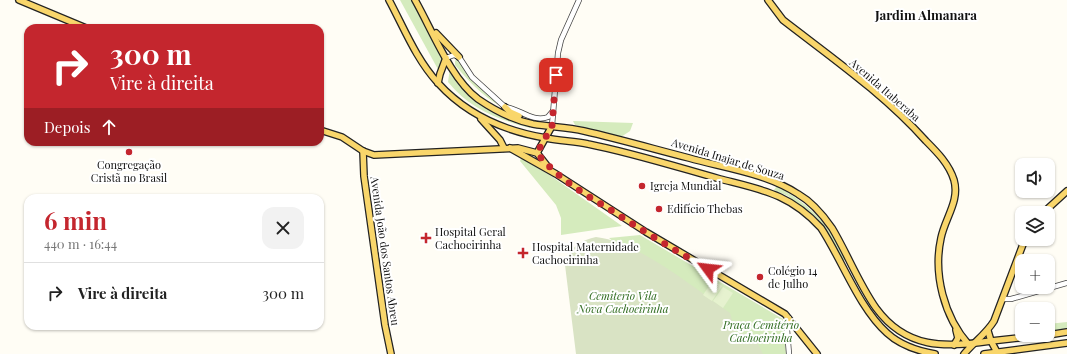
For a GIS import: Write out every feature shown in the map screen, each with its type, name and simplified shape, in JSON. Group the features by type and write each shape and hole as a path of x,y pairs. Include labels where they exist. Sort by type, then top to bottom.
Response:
{"main road":[{"path":"19,0 76,24"},
{"name":"Avenida Inajar de Souza","path":"389,0 418,55 438,83 459,102 478,116 506,128 546,138 600,147 773,193 790,201 800,208 821,228 866,307 873,318 888,334 904,344 920,351 935,354"},
{"name":"Avenida Inajar de Souza","path":"415,0 458,78 478,98 506,115 541,125 552,123 657,149 778,183 805,198 825,218 839,240 870,298 891,324 908,336 923,342 954,345 971,345 1015,338"},
{"name":"Avenida Itaberaba","path":"768,0 783,20 901,114 947,166 953,179 956,195 941,237 939,270 943,296 958,338 954,345"},
{"path":"432,30 459,57"},
{"path":"438,83 446,58"},
{"path":"504,107 510,112 541,125"},
{"path":"478,116 507,148 556,174 646,232 785,314 818,354"},
{"path":"537,153 546,138 552,123"},
{"path":"324,131 342,137 369,154 379,155 480,151 507,148 525,149 537,153 556,174"},
{"name":"Avenida João dos Santos Abreu","path":"363,151 364,176 391,354"},
{"path":"773,193 772,186 778,183"},
{"path":"1051,206 1067,191"},
{"path":"964,354 971,345 988,331 1004,299 1023,246"},
{"name":"Avenida Itaberaba","path":"956,329 971,345"},
{"path":"988,331 991,341 998,353"},
{"name":"Avenida Inajar de Souza","path":"1055,334 1067,332"},
{"path":"1019,349 1022,346 1034,344 1036,342"},
{"path":"984,354 1067,343"}],"street":[{"path":"552,123 558,53 561,40 579,0"},
{"path":"446,58 454,55 459,57 472,77 504,107 510,107 531,117 540,119 548,117 553,111"},
{"path":"1004,299 1011,299 1067,283"},
{"path":"789,318 787,329 789,354"}],"green space":[{"path":"400,0 412,0 444,57 440,73"},
{"path":"457,59 486,89 526,118 504,108 486,97 455,65 455,61"},
{"path":"450,68 485,106 517,123 530,128 495,117 465,99 448,82"},
{"path":"573,121 633,123 630,131 621,137 575,125"},
{"path":"521,158 551,176 622,226 561,235 561,218 556,205 520,161"},
{"path":"777,186 804,204 818,217 831,233 845,260 843,261 828,236 800,206 788,196 774,190"},
{"name":"Praça Cemitério Cachoeirinha","path":"640,235 783,319 786,354 749,354 609,238"},
{"name":"Cemiterio Vila Nova Cachoeirinha","path":"596,237 630,247 683,279 730,313 736,333 753,334 763,354 576,354 565,265 567,259 576,246"},
{"path":"713,280 722,286 712,301 703,295"},
{"path":"723,287 733,293 723,308 713,301"},
{"path":"1067,322 1067,330 1055,331 1055,323"}],"place":[{"name":"Congregação Cristã no Brasil","path":"129,152"},
{"name":"Igreja Mundial","path":"642,186"},
{"name":"Edifício Thebas","path":"659,209"},
{"name":"Hospital Geral Cachoeirinha","path":"426,238"},
{"name":"Hospital Maternidade Cachoeirinha","path":"523,253"},
{"name":"Colégio 14 de Julho","path":"760,277"}],"district":[{"name":"Jardim Almanara","path":"926,15"}],"route":[{"path":"556,75 553,121 546,138 537,153 541,159 556,174 603,205 708,269"}]}
